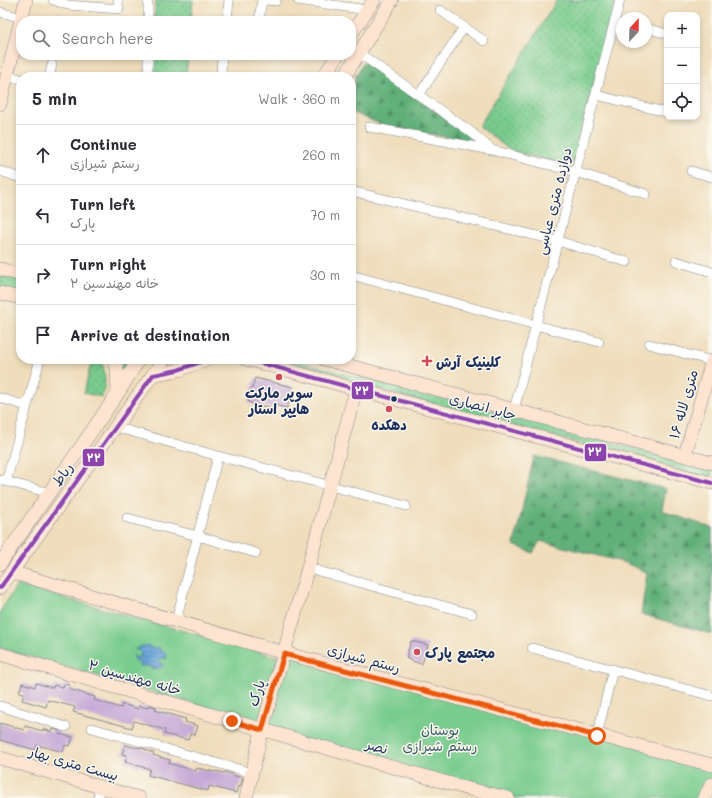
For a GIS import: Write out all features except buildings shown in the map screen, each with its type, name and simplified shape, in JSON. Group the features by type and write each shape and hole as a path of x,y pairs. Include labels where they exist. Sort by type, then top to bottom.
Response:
{"street":[{"path":"22,16 26,0"},
{"path":"53,0 68,5 75,3 119,4"},
{"path":"148,0 148,16"},
{"path":"227,16 229,0"},
{"path":"260,16 262,0"},
{"path":"298,0 370,5 356,26"},
{"path":"356,58 392,0"},
{"name":"دوازده متری عباسی","path":"619,12 620,0"},
{"path":"440,10 484,41"},
{"path":"0,12 16,17"},
{"path":"419,95 464,27"},
{"name":"دوازده متری عباسی","path":"514,410 596,95 616,28"},
{"path":"652,30 664,33"},
{"path":"0,104 5,68 16,41"},
{"path":"359,53 471,132 492,150"},
{"path":"148,60 148,72"},
{"path":"221,72 222,60"},
{"path":"326,72 335,60"},
{"path":"347,72 355,60"},
{"path":"50,72 52,65"},
{"path":"5,68 16,76"},
{"path":"596,95 664,112"},
{"path":"369,127 492,150 576,172 646,194"},
{"path":"0,171 16,176"},
{"path":"691,171 712,177"},
{"path":"356,192 558,241 627,262"},
{"path":"676,260 712,272"},
{"path":"0,269 16,274"},
{"path":"356,276 599,342"},
{"path":"0,293 16,297"},
{"path":"649,344 712,361"},
{"name":"۱۶ متری لاله","path":"685,455 712,361"},
{"path":"39,364 3,481 50,493"},
{"path":"115,364 118,392"},
{"name":"رباط","path":"0,564 50,493 136,364"},
{"name":"رباط","path":"0,588 161,364"},
{"path":"153,375 178,370 195,364"},
{"name":"جابر انصاری","path":"284,364 356,389 712,483"},
{"name":"جابر انصاری","path":"343,364 712,462"},
{"name":"پارک","path":"246,798 262,730 308,568 356,389"},
{"path":"0,398 27,406"},
{"path":"115,427 406,506"},
{"path":"176,621 218,456"},
{"path":"127,518 198,536 256,553"},
{"path":"308,568 472,614"},
{"name":"رستم شیرازی","path":"11,572 284,654 712,765"},
{"path":"532,648 712,696"},
{"name":"خانه مهندسین ۲","path":"0,654 262,730"},
{"path":"597,736 613,670"},
{"path":"0,706 66,727"},
{"path":"92,728 252,772"},
{"name":"نصر","path":"262,730 470,789 508,798"},
{"name":"بیست متری بهار","path":"0,758 99,793 139,798"},
{"path":"704,798 712,784"}],"green space":[{"path":"156,0 193,0 191,16 154,16"},
{"path":"557,0 616,0 572,166 511,151 479,126"},
{"path":"152,60 188,60 186,72 151,72"},
{"path":"364,62 472,136 467,141 383,125 356,114 356,75"},
{"path":"0,275 16,280 16,294 0,289"},
{"path":"91,364 102,364 105,387 102,397 84,393"},
{"path":"120,364 131,364 122,379"},
{"path":"291,364 307,364 356,377 390,383 712,469 712,479 294,367"},
{"path":"534,456 666,489 662,511 712,528 712,634 641,614 647,573 626,563 540,541 533,553 514,545"},
{"path":"17,585 278,657 258,722 0,648 0,612","holes":["143,646 156,650 156,648 167,658 162,657 159,660 161,664 153,667 146,666 136,658 140,656 141,652 137,648"]},
{"name":"بوستان رستم شیرازی","path":"284,653 712,765 712,784 704,798 511,798 262,730"}],"water":[{"path":"147,645 155,649 158,647 160,651 165,653 167,658 165,659 162,657 159,660 163,666 151,669 151,666 140,666 140,663 136,661 133,655 138,658 141,656 141,652 139,650 135,650"}],"transit line":[{"name":"۲۲","path":"0,588 153,375 178,370 195,364"},
{"name":"۲۲","path":"264,364 712,483"}],"place":[{"name":"کلینیک آرش","path":"427,361"},
{"name":"سوپر مارکت هایپر استار","path":"279,377"},
{"name":"دهکده","path":"389,409"},
{"name":"مجتمع پارک","path":"417,652"}],"route":[{"path":"232,721 262,730 284,654 597,736"}]}
